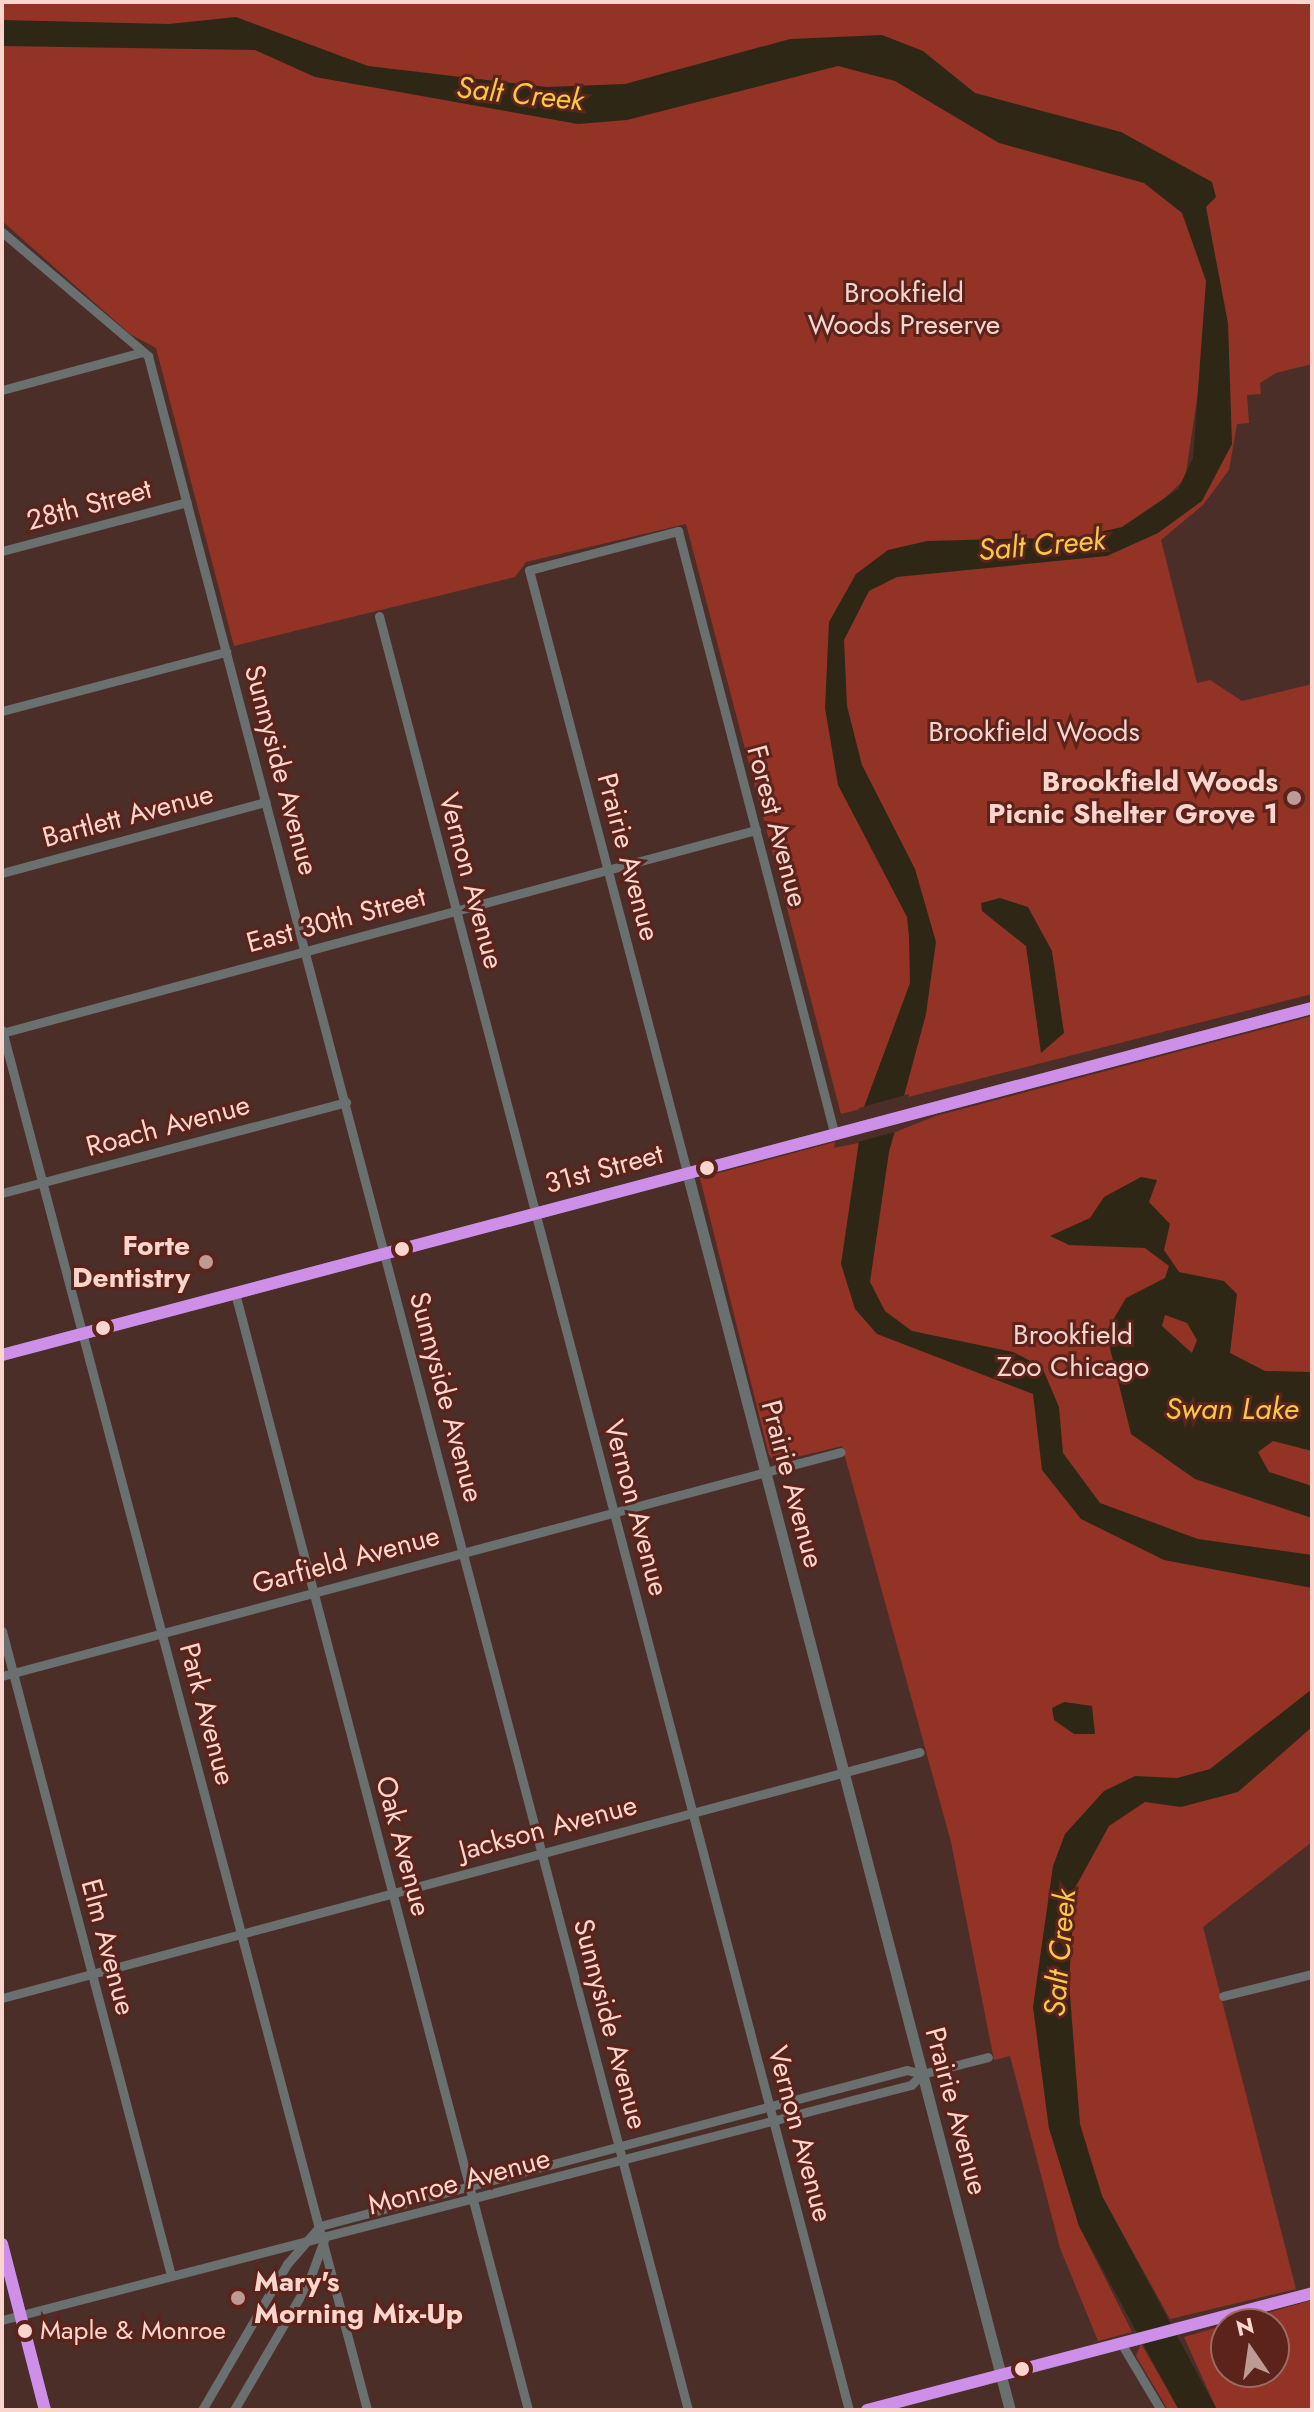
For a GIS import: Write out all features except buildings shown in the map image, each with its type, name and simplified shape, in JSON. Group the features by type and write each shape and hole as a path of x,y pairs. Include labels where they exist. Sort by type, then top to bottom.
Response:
{"main road":[{"name":"31st Street","path":"2,1355 852,1127 1312,1008"}],"street":[{"path":"2,232 143,352"},
{"path":"2,390 143,352"},
{"name":"Sunnyside Avenue","path":"143,352 187,502 307,951 688,2410"},
{"name":"28th Street","path":"2,551 187,502"},
{"name":"Forest Avenue","path":"529,570 678,531 834,1132"},
{"name":"Prairie Avenue","path":"529,570 1010,2410"},
{"name":"Vernon Avenue","path":"379,616 849,2410"},
{"path":"2,711 226,652"},
{"name":"Bartlett Avenue","path":"2,873 266,802"},
{"name":"East 30th Street","path":"2,1032 756,830"},
{"name":"Park Avenue","path":"2,1032 367,2410"},
{"name":"Roach Avenue","path":"2,1193 346,1102"},
{"name":"Oak Avenue","path":"235,1293 528,2410"},
{"name":"Garfield Avenue","path":"2,1676 841,1452"},
{"name":"Elm Avenue","path":"2,1631 171,2275"},
{"name":"Jackson Avenue","path":"2,1998 920,1752"},
{"path":"1223,1996 1312,1974"},
{"name":"Monroe Avenue","path":"320,2226 907,2070 922,2074 988,2057"},
{"name":"Monroe Avenue","path":"2,2320 171,2275 324,2240 911,2085 922,2074"},
{"path":"202,2410 305,2244 320,2226"},
{"path":"234,2410 309,2281 324,2240"},
{"path":"2,2244 45,2410"},
{"path":"867,2410 1312,2293"},
{"path":"1121,2343 1161,2410"}],"green space":[{"name":"Brookfield Woods Preserve","path":"2,2 1312,2 1312,364 1276,373 1260,383 1261,394 1247,395 1249,423 1237,424 1229,470 1203,505 1161,540 1197,683 1210,680 1242,701 1312,684 1312,994 841,1114 686,524 526,562 515,577 234,646 156,348 130,334 2,221","holes":["1231,384 1185,478 1198,392","1185,479 1159,532 1153,509"]},
{"name":"Brookfield Zoo Chicago","path":"1312,1016 1312,1842 1203,1927 1296,2289 1170,2319 1102,2196 1080,2124 1070,2038 1038,2044 1049,2128 1079,2226 1132,2332 1098,2341 1060,2248 1010,2056 994,2060 951,1842 842,1446 776,1462 769,1455 700,1178 835,1142 834,1148 858,1143 888,1152 895,1132 936,1116"},
{"path":"1312,2300 1312,2410 1217,2410 1184,2337 1210,2330 1210,2388 1290,2388 1290,2308 1284,2308"},
{"path":"1141,2344 1179,2410 1168,2410 1136,2356"}],"water":[{"name":"Salt Creek","path":"236,17 368,66 547,87 625,84 790,39 882,35 923,51 975,93 1121,132 1212,182 1216,197 1206,207 1228,323 1232,444 1202,501 1158,533 1107,556 897,577 869,591 844,640 847,706 862,765 915,869 936,942 926,1014 889,1152 870,1282 885,1311 912,1331 1013,1352 1042,1367 1059,1407 1063,1453 1100,1503 1198,1539 1312,1555 1312,1588 1164,1560 1081,1519 1042,1470 1033,1394 877,1334 855,1309 841,1264 864,1107 910,983 907,917 838,785 825,708 829,622 856,574 888,550 927,541 1078,537 1122,527 1178,489 1193,458 1206,281 1182,213 1144,183 999,143 895,81 838,66 627,120 578,124 315,77 255,50 2,46 2,20 169,24"},
{"path":"1000,898 1028,907 1052,951 1064,1033 1041,1053 1026,946 982,911 981,903"},
{"name":"Swan Lake","path":"1141,1177 1157,1180 1149,1202 1170,1224 1164,1250 1179,1272 1224,1281 1237,1294 1230,1353 1265,1371 1312,1372 1312,1451 1273,1441 1258,1452 1269,1472 1312,1486 1312,1518 1195,1479 1131,1434 1106,1332 1126,1298 1165,1278 1169,1266 1145,1248 1069,1245 1050,1236 1090,1218 1104,1197","holes":["1165,1315 1187,1323 1197,1340 1192,1353 1162,1326"]},
{"name":"Salt Creek","path":"1312,1689 1312,1727 1238,1792 1181,1807 1145,1802 1109,1826 1075,1888 1069,1982 1080,2125 1102,2196 1217,2410 1179,2410 1079,2226 1049,2128 1033,2007 1053,1866 1065,1834 1104,1791 1135,1776 1177,1778 1210,1769"},
{"path":"1064,1702 1092,1706 1095,1734 1074,1734 1054,1720 1052,1708"}],"pier":[{"path":"909,1094 899,1131 854,1143 859,1108"}],"transit line":[{"path":"2,1355 1312,1008"},
{"path":"2,2244 45,2410"},
{"path":"867,2410 1312,2293"}],"place":[{"name":"Brookfield Woods Picnic Shelter Grove 1","path":"1294,798"},
{"name":"Forte Dentistry","path":"206,1262"},
{"name":"Mary's Morning Mix-Up","path":"238,2298"},
{"name":"Maple & Monroe","path":"25,2331"}],"park label":[{"name":"Brookfield Woods","path":"1034,732"}]}
